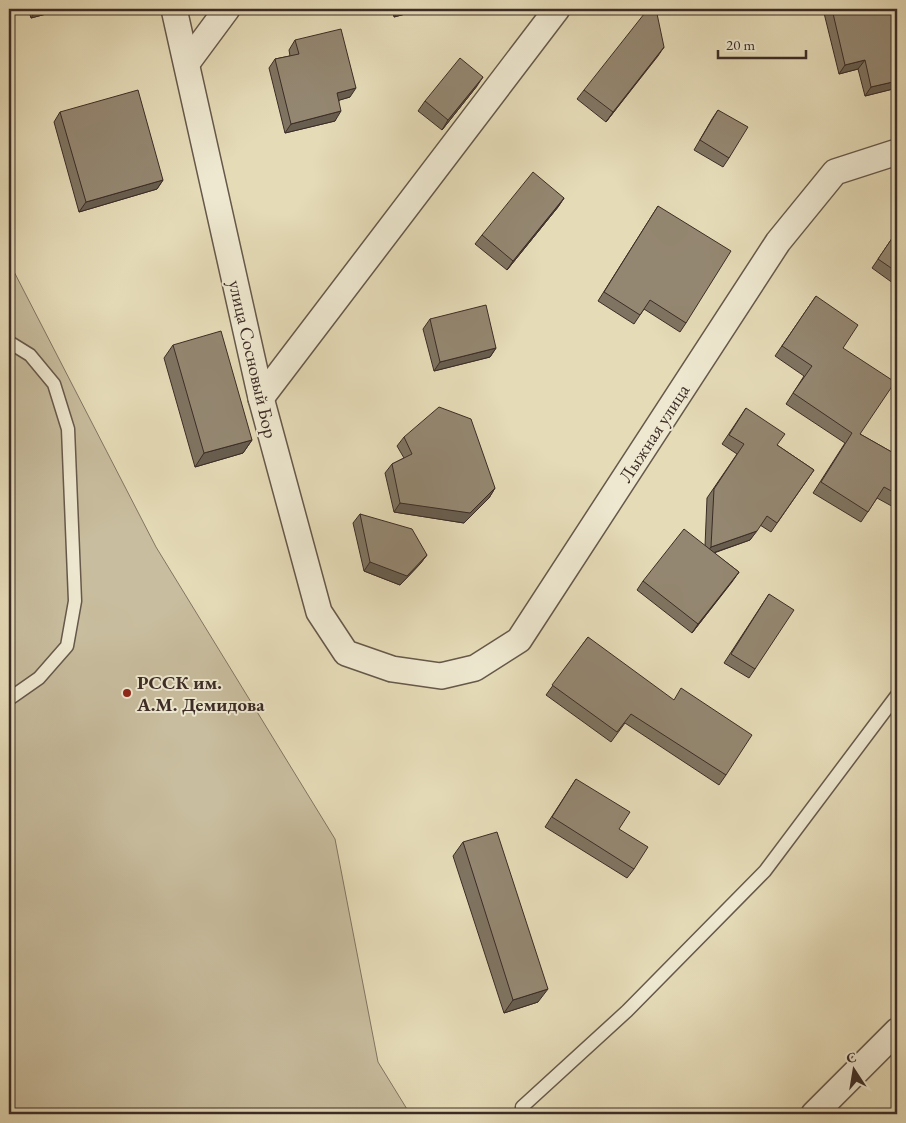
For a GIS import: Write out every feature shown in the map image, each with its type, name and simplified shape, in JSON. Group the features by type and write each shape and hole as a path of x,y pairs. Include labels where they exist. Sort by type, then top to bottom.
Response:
{"street":[{"name":"улица Сосновый Бор","path":"174,9 261,398 320,612 346,653 392,669"},
{"path":"187,63 227,9"},
{"path":"261,398 556,9"},
{"name":"Лыжная улица","path":"392,669 441,676 475,668 519,640 778,242 835,172 897,152"},
{"path":"814,1114 897,1031"}],"lane":[{"path":"9,342 30,355 54,384 68,429 75,601 67,646 39,678 9,699"},
{"path":"522,1114 522,1107 627,1011 765,871 897,695"}],"shaded area":[{"name":"РССК им. А.М. Демидова","path":"9,262 156,547 335,839 378,1062 410,1114 9,1114"}],"building":[{"path":"648,9 656,9 664,47 613,112 584,90"},
{"path":"832,9 897,9 897,81 871,87 865,60 845,65"},
{"path":"341,29 356,88 337,93 341,111 291,124 275,59 299,54 295,40"},
{"path":"460,58 483,77 448,120 425,101"},
{"path":"138,90 163,180 86,202 60,112"},
{"path":"718,110 748,127 729,158 700,140"},
{"path":"533,172 564,198 513,261 482,235"},
{"path":"658,206 731,251 686,323 650,300 640,315 604,292"},
{"path":"897,231 897,272 878,259"},
{"path":"816,296 858,325 843,348 895,382 860,434 897,455 897,494 884,487 868,512 821,482 852,433 793,393 812,366 782,346"},
{"path":"486,305 496,348 440,362 430,319"},
{"path":"221,331 252,440 204,453 173,345"},
{"path":"439,407 471,419 495,488 470,513 400,503 392,464 412,454 404,437"},
{"path":"746,408 785,434 777,445 814,470 777,523 767,516 757,531 711,547 714,489 744,444 729,435"},
{"path":"360,514 412,529 427,555 407,576 370,562"},
{"path":"684,529 739,572 698,624 643,581"},
{"path":"769,594 794,610 755,669 731,654"},
{"path":"588,637 674,700 681,688 752,735 726,775 631,714 617,732 552,685"},
{"path":"576,779 630,812 619,829 648,847 634,869 552,817"},
{"path":"497,832 548,989 513,1000 463,842"}],"place":[{"name":"РССК им. А.М. Демидова","path":"127,693"}]}
